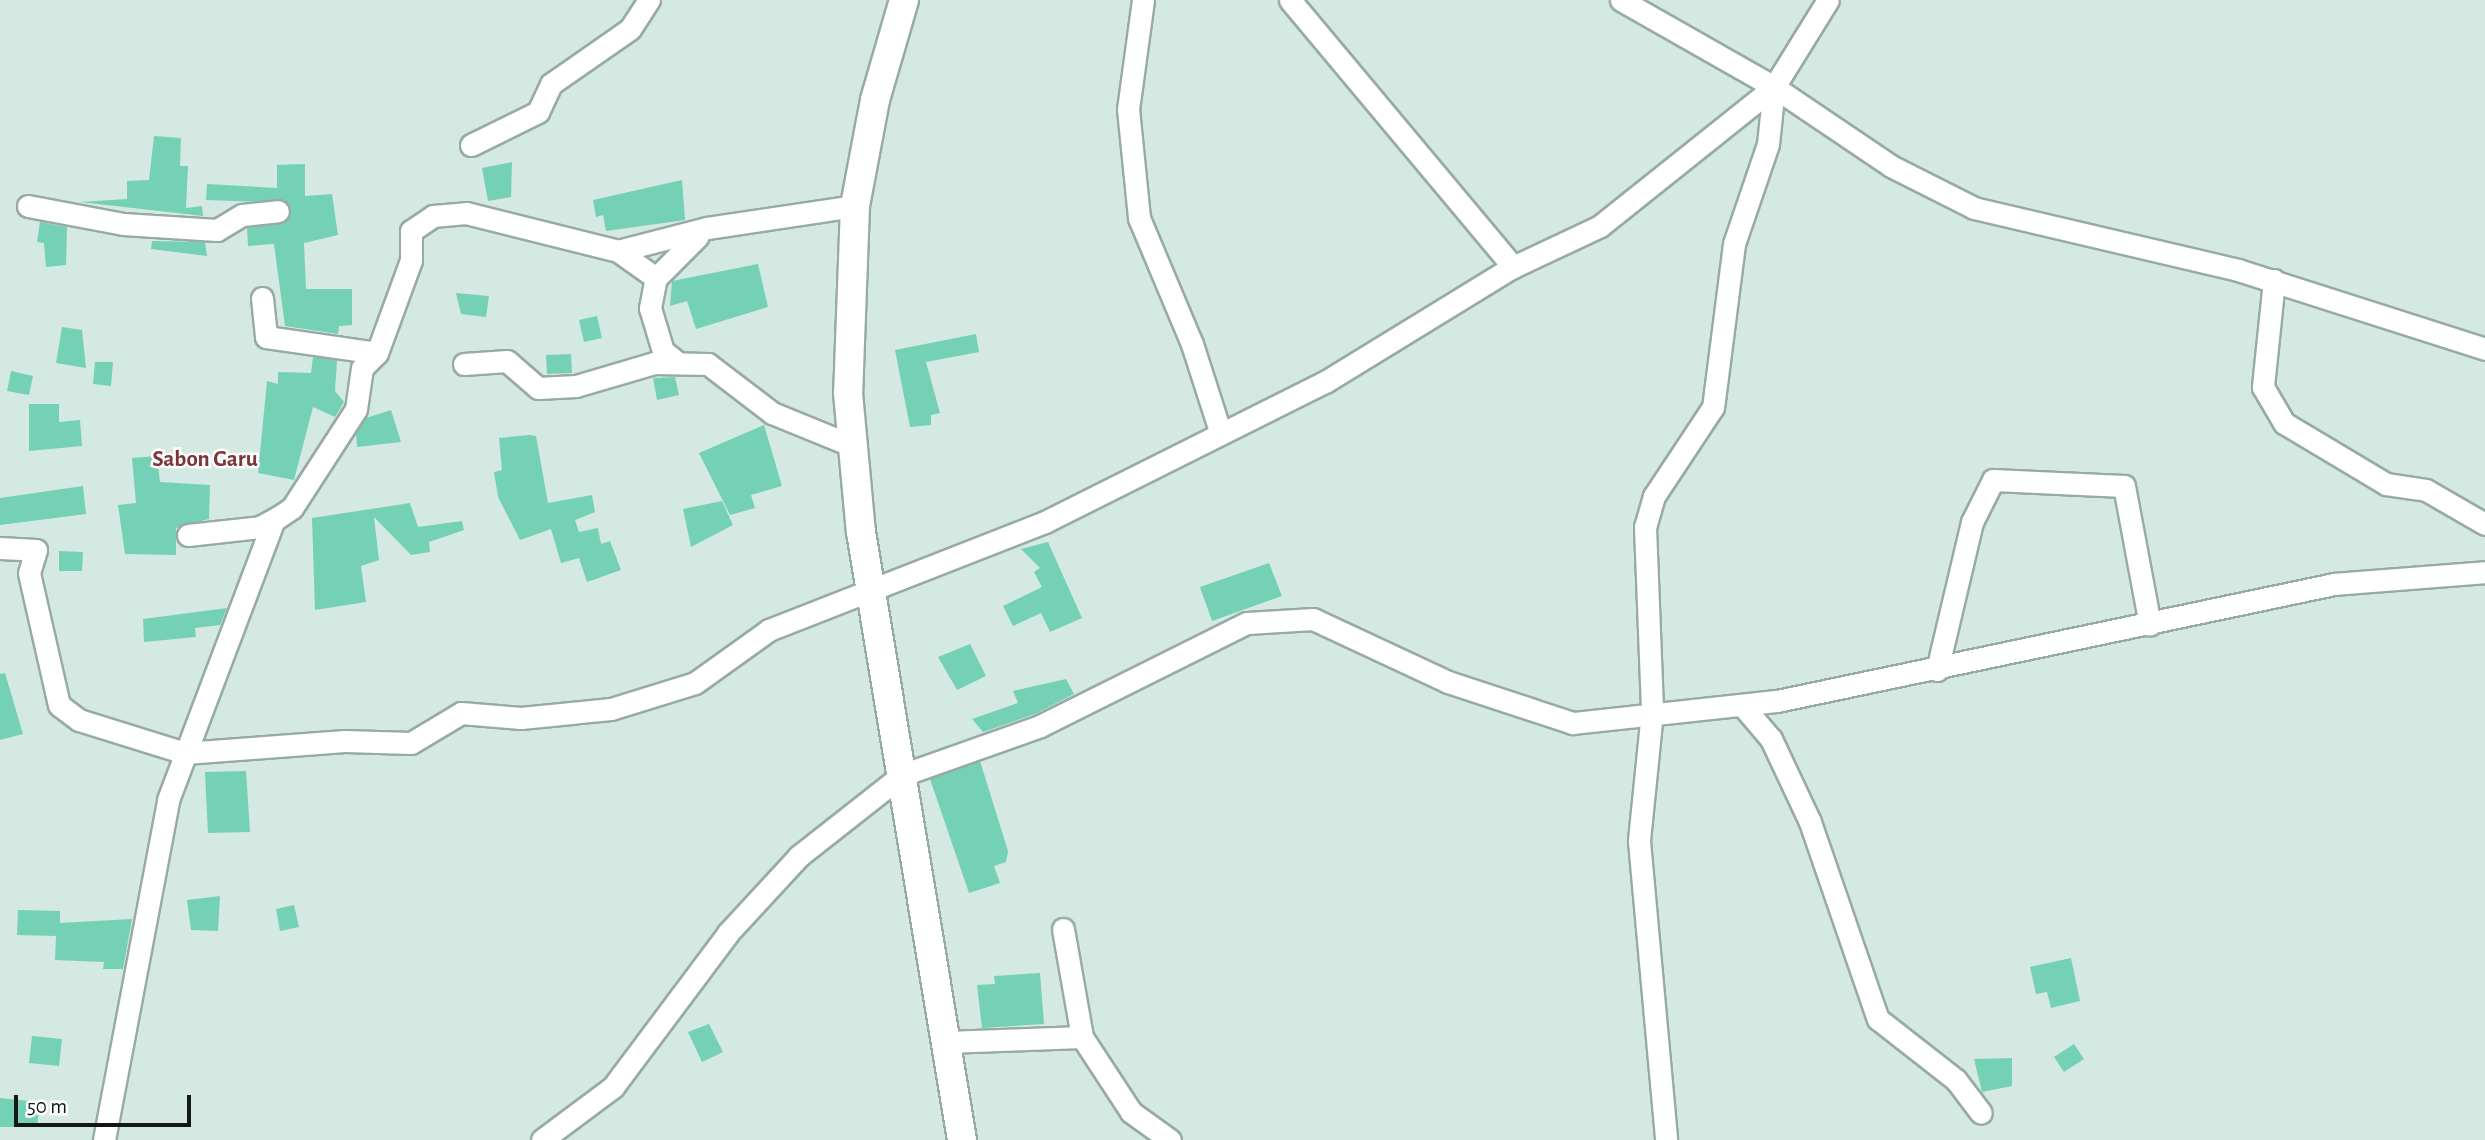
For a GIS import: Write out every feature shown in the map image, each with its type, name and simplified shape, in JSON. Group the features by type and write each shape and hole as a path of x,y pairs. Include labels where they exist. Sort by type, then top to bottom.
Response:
{"street":[{"path":"471,145 538,112 551,84 630,29 649,0"},
{"path":"904,0 875,100 855,206 848,302 853,446 871,592 962,1140"},
{"path":"1143,0 1128,110 1139,218 1192,344 1220,431"},
{"path":"1290,0 1513,267"},
{"path":"1622,0 1774,87 1836,133 1974,208 2274,280 2485,349"},
{"path":"0,548 36,550 29,573 59,705 79,720 185,753 345,741 411,743 461,713 521,718 611,709 695,684 769,630 1045,522 1220,431 1325,382 1513,267 1600,226 1774,87 1828,0"},
{"path":"1666,1140 1639,841 1652,712 1645,527 1654,496 1713,407 1734,244 1768,144 1774,87"},
{"path":"28,206 122,224 217,230 242,215 278,211"},
{"path":"618,251 707,228 855,206"},
{"path":"104,1140 168,800 252,569 274,520 292,508 356,409 362,368 377,354 411,260 411,231 433,216 466,213 618,251 656,278"},
{"path":"678,363 663,351 650,308 656,278 707,228"},
{"path":"2274,280 2263,387 2284,424 2386,484 2426,489 2485,524"},
{"path":"262,298 266,337 377,354"},
{"path":"464,364 507,361 538,388 678,363 708,364 772,412 853,446"},
{"path":"1937,670 1972,522 1993,480 2124,486 2150,625"},
{"path":"188,535 260,527 292,508"},
{"path":"542,1140 613,1087 728,933 799,856 902,775 1040,726 1247,623 1313,619 1448,682 1573,723 1652,712 1742,705 1937,670 2334,584 2485,572"},
{"path":"1742,705 1771,739 1810,822 1878,1019 1956,1080 1981,1113"},
{"path":"1063,929 1082,1037 1131,1112 1170,1140"},
{"path":"946,1042 1082,1037"}],"building":[{"path":"154,136 181,138 180,166 188,166 186,208 202,206 203,216 80,202 127,199 127,181 149,180"},
{"path":"512,162 511,197 488,201 482,168"},
{"path":"305,164 305,196 332,194 338,235 304,243 306,289 352,289 352,325 339,326 338,334 285,326 274,244 248,246 247,228 285,222 288,203 206,200 207,184 277,188 277,165"},
{"path":"682,180 685,220 606,231 603,215 596,217 593,200"},
{"path":"40,222 67,227 66,265 46,267 44,243 37,242"},
{"path":"152,241 205,242 207,256 151,249"},
{"path":"758,264 768,307 696,329 687,301 670,306 672,281"},
{"path":"456,293 489,296 486,317 461,314"},
{"path":"597,316 602,338 584,342 579,320"},
{"path":"62,327 82,330 86,368 56,363"},
{"path":"976,334 979,352 926,362 940,413 931,415 931,425 910,427 895,350"},
{"path":"571,354 572,373 547,374 546,355"},
{"path":"313,357 337,360 335,391 344,402 335,417 313,407 294,480 258,473 267,381 278,384 278,372 311,373"},
{"path":"95,362 113,362 111,386 93,384"},
{"path":"11,371 33,376 29,395 7,391"},
{"path":"675,377 679,395 657,400 653,378"},
{"path":"29,404 59,404 59,422 80,420 82,446 29,451"},
{"path":"391,410 401,442 357,447 356,434 366,418"},
{"path":"764,425 782,486 751,495 755,508 730,515 699,453"},
{"path":"536,436 548,503 592,495 595,512 575,520 579,532 598,528 601,544 610,541 621,570 587,582 579,558 561,563 551,529 520,540 498,497 494,472 502,470 499,438"},
{"path":"157,456 160,482 210,485 209,519 176,528 176,555 125,554 118,505 136,503 132,458"},
{"path":"83,486 86,514 0,525 0,498"},
{"path":"722,501 733,525 691,547 683,509"},
{"path":"410,503 418,527 462,521 464,530 429,542 430,552 411,555 374,517 379,560 361,566 366,602 315,610 312,518"},
{"path":"1048,542 1082,618 1050,632 1041,613 1013,626 1003,606 1042,587 1034,572 1040,568 1021,549"},
{"path":"59,551 83,552 82,571 59,571"},
{"path":"1269,563 1282,596 1212,621 1200,587"},
{"path":"227,608 220,625 195,628 196,637 144,642 143,619"},
{"path":"970,644 986,676 957,690 938,657"},
{"path":"5,673 23,734 0,740 0,674"},
{"path":"1066,679 1074,694 1035,714 983,732 972,719 1018,703 1013,691"},
{"path":"980,761 1008,851 1006,862 994,866 1000,883 969,893 930,779"},
{"path":"246,771 250,832 208,833 205,772"},
{"path":"220,896 218,931 191,930 187,900"},
{"path":"294,905 299,927 280,931 276,909"},
{"path":"18,910 60,911 60,923 132,919 123,969 103,969 104,962 55,960 56,936 17,935"},
{"path":"2071,958 2080,1001 2051,1008 2047,992 2036,994 2030,967"},
{"path":"1040,973 1044,1024 982,1028 977,985 995,984 994,976"},
{"path":"709,1024 723,1052 702,1062 688,1032"},
{"path":"32,1036 62,1039 59,1066 29,1063"},
{"path":"2074,1044 2084,1059 2064,1072 2054,1057"},
{"path":"2012,1058 2012,1086 1982,1092 1974,1059"},
{"path":"0,1098 40,1102 37,1127 0,1127"}],"district":[{"name":"Sabon Garu","path":"205,460"}]}
